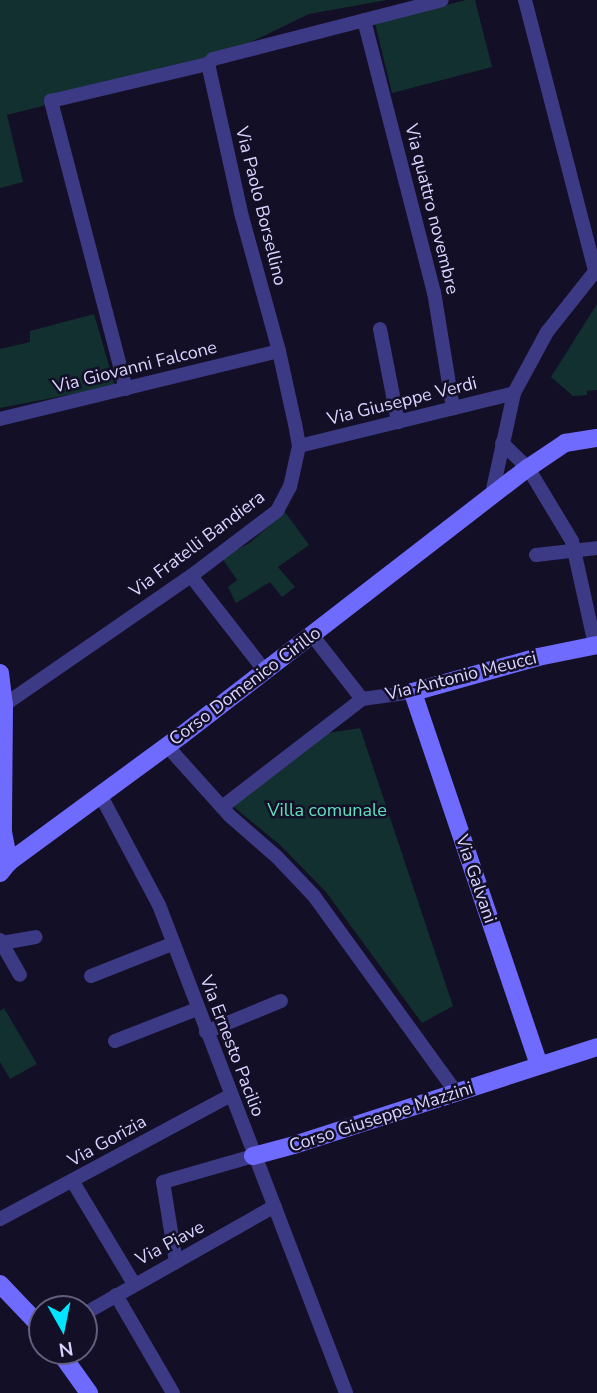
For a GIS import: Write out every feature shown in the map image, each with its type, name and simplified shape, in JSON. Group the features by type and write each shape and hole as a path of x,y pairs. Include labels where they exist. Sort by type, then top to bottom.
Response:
{"street":[{"path":"126,389 51,101 208,67 213,59 442,0"},
{"path":"491,496 514,393 547,332 596,270 524,0"},
{"name":"Via quattro novembre","path":"364,20 434,292 453,408"},
{"name":"Via Paolo Borsellino","path":"208,67 242,217 279,351"},
{"path":"380,329 398,422"},
{"name":"Via Giovanni Falcone","path":"0,419 279,351"},
{"name":"Via Fratelli Bandiera","path":"4,705 191,576 277,511 290,487 299,446 279,351"},
{"name":"Via Giuseppe Verdi","path":"299,446 514,393"},
{"name":"Corso Domenico Cirillo","path":"5,867 528,468 565,443 597,438"},
{"path":"502,443 528,468 572,541 596,645"},
{"path":"536,555 597,548"},
{"path":"191,576 265,671"},
{"name":"Via Antonio Meucci","path":"312,635 362,699 413,692 596,645"},
{"path":"0,673 4,705 5,867"},
{"name":"Via Galvani","path":"413,692 539,1065"},
{"path":"222,807 362,699"},
{"path":"167,746 222,807 277,857 314,896 456,1092"},
{"name":"Via Ernesto Pacilio","path":"101,796 159,905 346,1393"},
{"path":"20,975 1,942 35,937"},
{"path":"91,976 172,944"},
{"path":"206,1032 281,1001"},
{"path":"115,1041 197,1009"},
{"name":"Corso Giuseppe Mazzini","path":"176,1262 163,1182 254,1156 597,1047"},
{"name":"Via Gorizia","path":"0,1219 231,1095"},
{"path":"73,1182 134,1284"},
{"name":"Via Piave","path":"98,1306 275,1206"},
{"path":"0,1284 28,1313"},
{"path":"116,1295 173,1393"},
{"path":"69,1365 89,1393"}],"green space":[{"path":"0,0 387,0 309,14 203,65 7,115 23,182 0,188"},
{"path":"475,0 492,67 392,93 375,23"},
{"path":"597,304 597,390 587,391 587,395 573,396 551,377"},
{"path":"94,314 115,386 0,408 0,349 30,342 30,331"},
{"path":"285,512 309,545 278,567 295,587 282,597 270,582 236,603 228,587 237,580 222,558 251,542"},
{"name":"Villa comunale","path":"360,728 453,1006 422,1023 326,892 280,845 229,803 328,733"},
{"path":"4,1008 37,1064 10,1079 0,1062 0,1011"}]}
